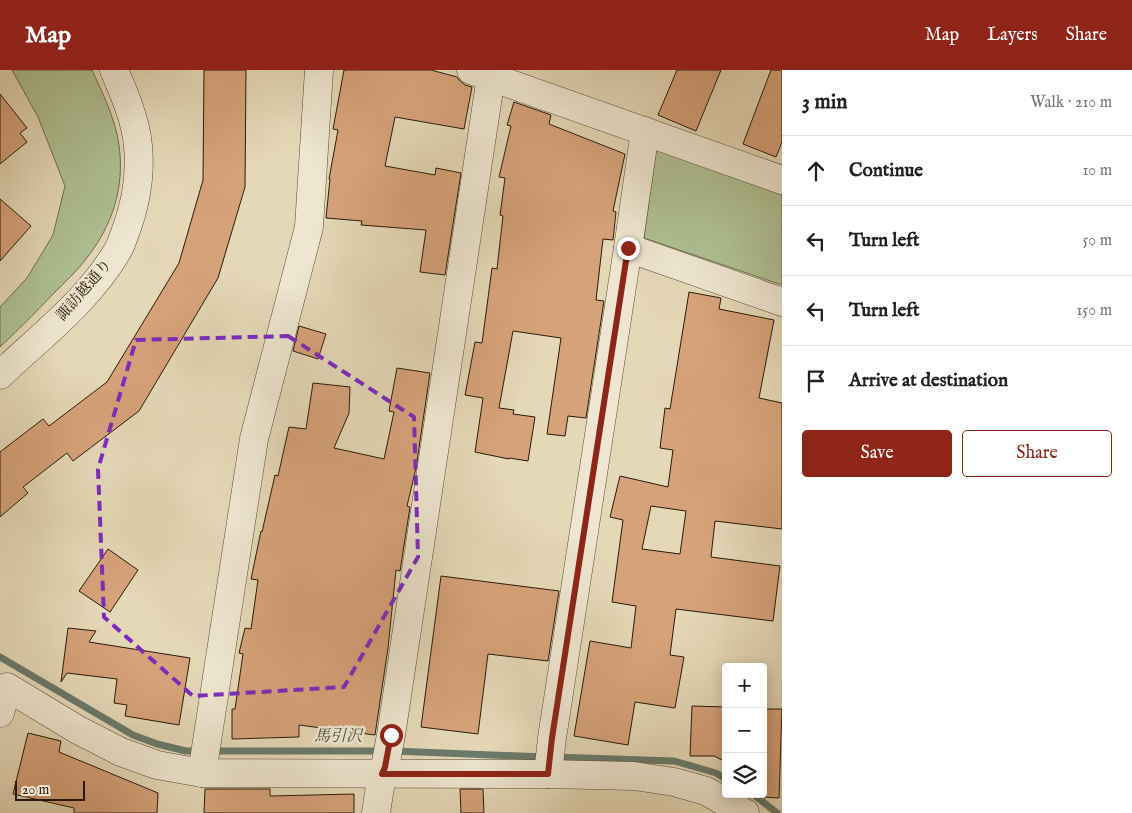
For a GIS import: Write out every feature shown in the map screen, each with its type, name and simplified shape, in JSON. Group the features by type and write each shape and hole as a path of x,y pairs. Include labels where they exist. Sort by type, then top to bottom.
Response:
{"street":[{"name":"諏訪越通り","path":"0,375 74,306 101,275 119,249 131,216 138,185 138,146 130,109 114,70"},
{"path":"203,768 254,439 309,227 319,70"},
{"path":"376,813 391,735 485,73 782,180"},
{"path":"548,770 645,131"},
{"path":"628,248 782,302"},
{"path":"0,713 7,687 78,730 121,752 157,765 203,768 548,770 634,776 674,782 706,791 745,813"}],"highlighted area":[{"path":"288,336 414,417 418,557 344,687 193,696 104,617 98,469 136,340"}],"green space":[{"path":"12,70 92,70 115,125 119,145 120,176 118,191 109,220 95,246 75,272 0,347 0,307 27,278 53,235 65,186 38,117"},
{"path":"657,144 782,192 782,285 644,238"}],"building":[{"path":"204,70 246,70 245,187 218,278 139,411 73,461 67,453 23,487 28,493 0,517 0,452 43,419 49,426 107,382 179,263 203,180"},
{"path":"344,70 431,70 457,77 465,85 472,87 464,129 395,117 385,166 435,175 436,168 461,173 445,275 420,272 426,230 361,225 362,221 326,218 329,179 338,130 333,129"},
{"path":"677,70 721,70 696,131 658,115"},
{"path":"771,70 782,70 782,142 776,157 743,144"},
{"path":"0,94 27,128 20,133 27,142 0,164"},
{"path":"514,102 551,115 549,124 625,154 613,211 616,212 613,240 603,239 596,300 604,301 586,418 568,416 565,436 547,434 561,338 513,331 499,408 514,410 513,414 535,417 528,461 475,452 483,398 465,395 475,342 482,343 492,268 497,269 503,216 500,215 505,178 499,177 511,126 507,125"},
{"path":"0,199 31,226 0,261"},
{"path":"689,292 721,298 719,309 774,320 759,398 782,403 782,529 715,521 711,557 780,566 773,621 676,609 670,655 684,657 675,708 635,702 628,745 574,736 590,641 631,648 636,606 612,602 623,520 610,517 620,476 668,487 673,450 660,448 665,408 670,409","holes":["651,506 686,511 680,554 642,549"]},
{"path":"299,326 326,334 318,359 293,351"},
{"path":"397,368 430,373 416,468 407,506 410,507 400,571 396,570 388,648 375,735 299,725 299,737 232,739 232,709 235,709 243,654 239,653 245,628 251,629 258,580 251,579 275,475 278,476 289,427 306,429 313,383 350,387 349,413 334,448 384,459 394,412 389,411"},
{"path":"108,549 138,570 110,612 79,591"},
{"path":"441,576 559,591 548,661 488,654 478,734 421,727"},
{"path":"68,628 96,631 89,642 190,658 179,725 125,716 127,705 114,703 117,679 67,673 61,682"},
{"path":"692,706 722,707 722,760 714,756 690,756"},
{"path":"767,709 782,709 779,798 767,797"},
{"path":"28,733 61,741 59,752 158,793 157,813 74,813 74,808 13,794"},
{"path":"205,789 270,789 270,796 354,794 354,813 204,813"},
{"path":"460,789 483,789 484,813 461,813"}],"waterway":[{"name":"馬引沢","path":"0,657 133,735 157,744 186,751 201,751"},
{"name":"馬引沢","path":"212,751 384,751"},
{"name":"馬引沢","path":"394,751 544,757"},
{"name":"馬引沢","path":"554,757 674,761 716,773 722,777"},
{"name":"馬引沢","path":"758,798 777,813"}],"route":[{"path":"391,735 382,774 548,774 628,248"}]}
